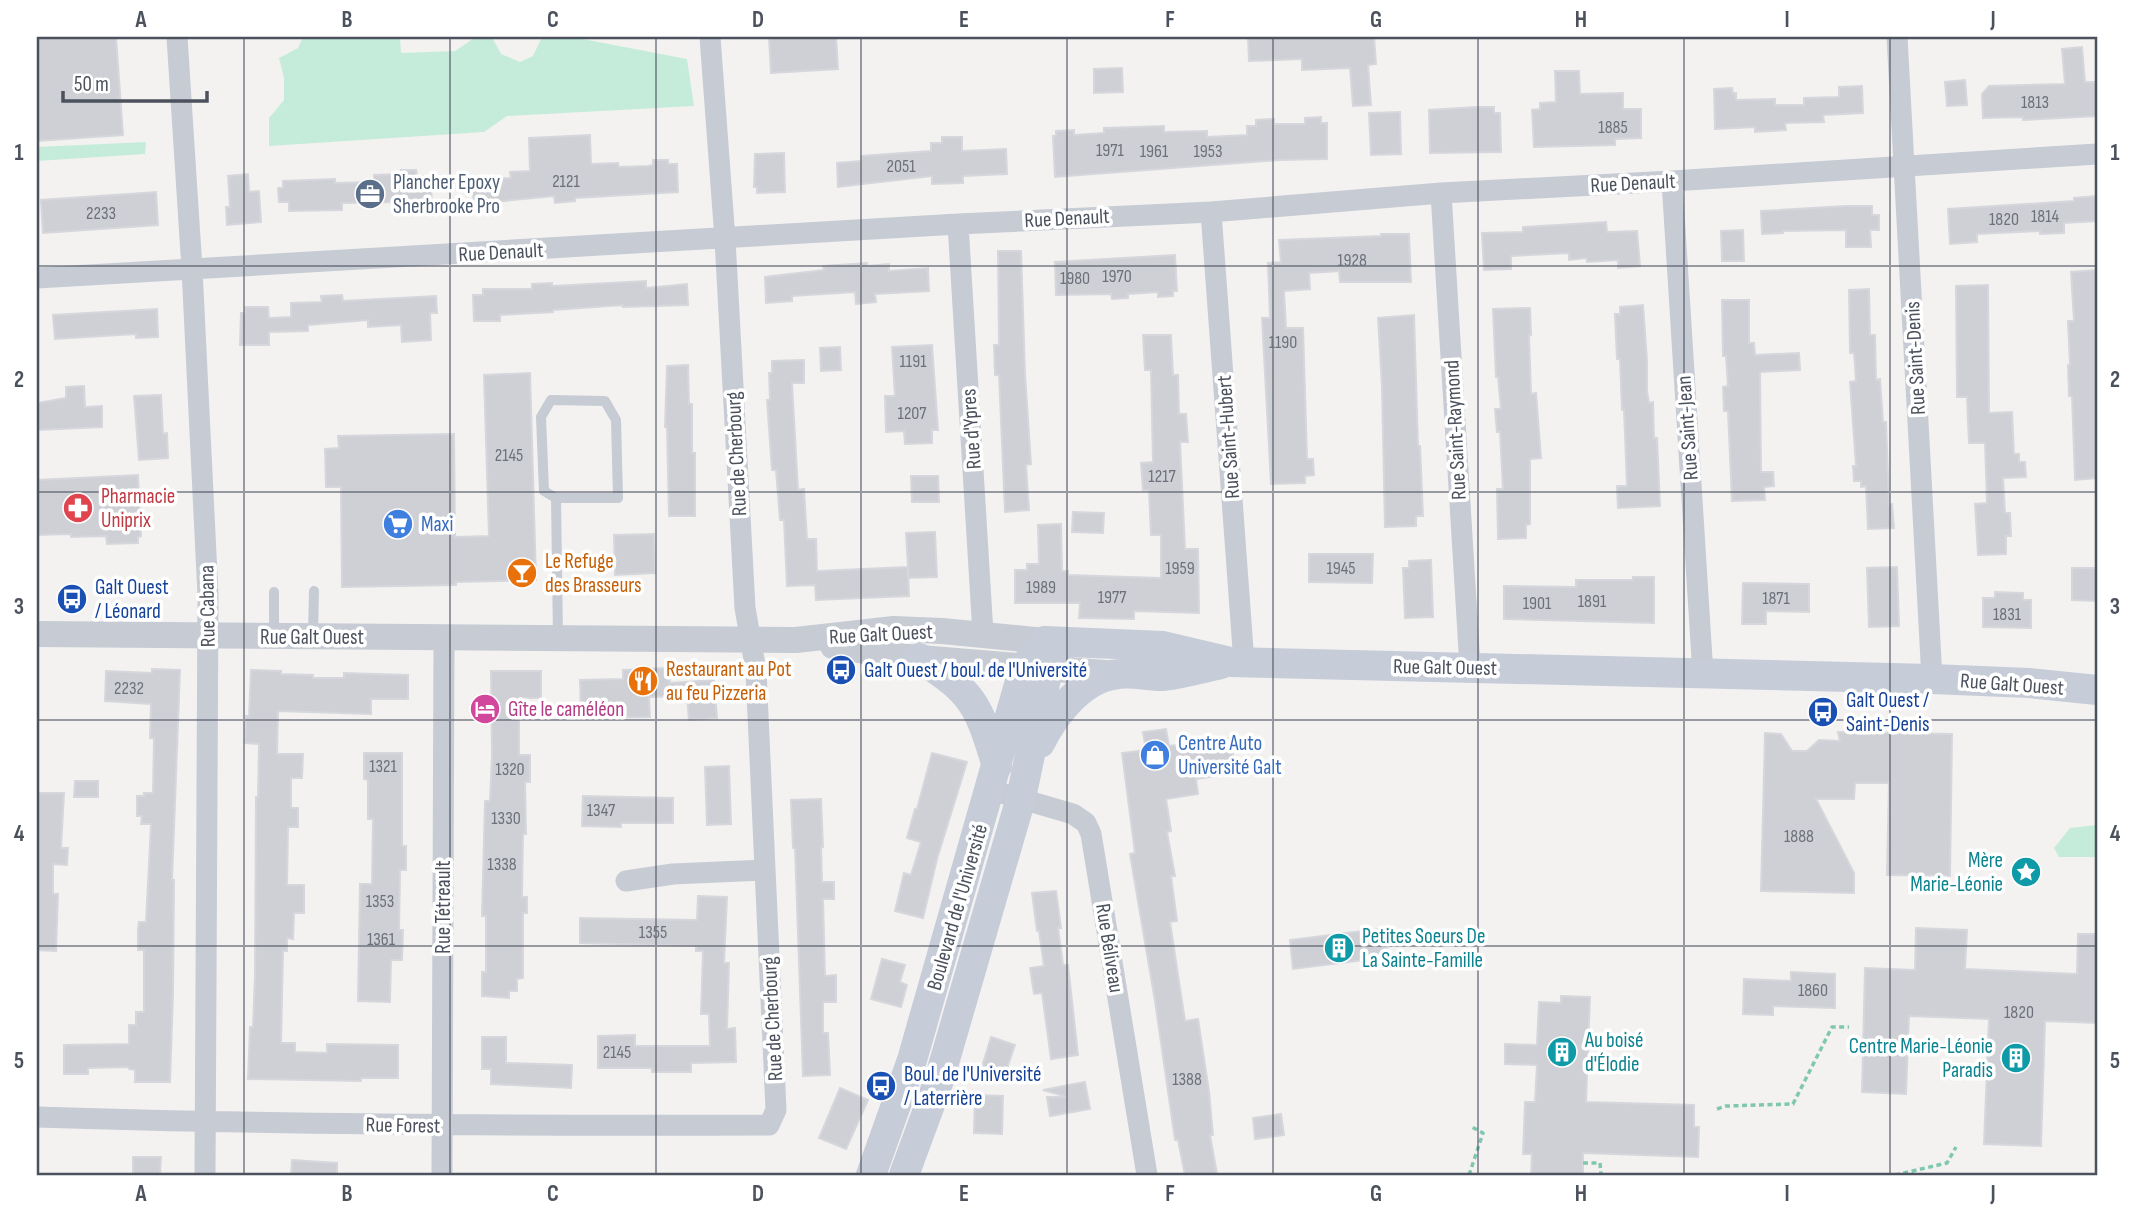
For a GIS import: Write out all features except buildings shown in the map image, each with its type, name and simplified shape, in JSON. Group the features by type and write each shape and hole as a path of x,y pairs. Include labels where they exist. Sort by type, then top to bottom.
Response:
{"main road":[{"name":"Rue Galt Ouest","path":"1039,659 1163,646 1238,662 1932,679 2029,683 2097,690"},
{"path":"919,657 959,685 976,707 994,778"},
{"path":"1030,762 1039,659"},
{"name":"Boulevard de l'Université","path":"871,1175 912,1060 994,778 1039,659"},
{"path":"1030,762 1051,721 1069,700 1084,689 1117,674 1163,676 1238,662"},
{"path":"2029,683 2097,673"},
{"name":"Boulevard de l'Université","path":"904,1175 939,1080 1030,762"}],"street":[{"name":"Rue Cabana","path":"177,37 192,269 209,636 205,1175"},
{"name":"Rue de Cherbourg","path":"710,37 725,239 745,608 756,671 776,1110 769,1125"},
{"name":"Rue Saint-Denis","path":"1896,37 1932,679"},
{"name":"Rue Denault","path":"37,278 958,224 1211,212 1441,193 2097,154"},
{"name":"Rue Saint-Jean","path":"1672,181 1703,675"},
{"name":"Rue Saint-Raymond","path":"1441,193 1470,667"},
{"name":"Rue Saint-Hubert","path":"1211,212 1238,662"},
{"name":"Rue d'Ypres","path":"958,224 983,634"},
{"name":"Rue Galt Ouest","path":"37,634 796,640 894,629 983,634 1039,659"},
{"name":"Rue Tétreault","path":"442,1175 444,638"},
{"name":"Rue Galt Ouest","path":"796,640 919,657 1039,659 1117,674"},
{"name":"Rue Béliveau","path":"994,778 1021,798 1073,814 1086,823 1091,834 1147,1175"},
{"path":"626,881 673,874 765,870"},
{"name":"Rue Forest","path":"37,1117 205,1123 443,1126 769,1125"}],"lane":[{"path":"551,400 605,401 616,420 618,498 555,498 544,491 541,417 551,400"},
{"path":"555,498 558,639"},
{"path":"313,637 314,590"},
{"path":"274,592 274,637"}],"path":[{"path":"1717,1109 1726,1106 1793,1104 1832,1027 1849,1027"},
{"path":"1469,1175 1483,1133 1470,1126"},
{"path":"1895,1175 1947,1163 1956,1147"},
{"path":"1583,1163 1600,1163 1601,1175"}],"green space":[{"path":"303,37 400,37 401,53 455,51 476,37 492,37 501,54 520,62 533,56 542,37 572,37 687,59 694,106 507,116 484,132 269,146 269,118 284,100 284,78 279,58 298,48"},
{"path":"146,142 145,154 37,161 37,147"},
{"path":"2097,825 2097,857 2059,857 2054,848 2070,828"}],"place":[{"name":"Plancher Epoxy Sherbrooke Pro","path":"370,194"},
{"name":"Pharmacie Uniprix","path":"78,508"},
{"name":"Maxi","path":"398,524"},
{"name":"Le Refuge des Brasseurs","path":"522,573"},
{"name":"Galt Ouest / Léonard","path":"72,599"},
{"name":"Galt Ouest / boul. de l'Université","path":"841,670"},
{"name":"Restaurant au Pot au feu Pizzeria","path":"643,681"},
{"name":"Gîte le caméléon","path":"485,709"},
{"name":"Galt Ouest / Saint-Denis","path":"1823,712"},
{"name":"Centre Auto Université Galt","path":"1155,755"},
{"name":"Mère Marie-Léonie","path":"2026,872"},
{"name":"Petites Soeurs De La Sainte-Famille","path":"1339,948"},
{"name":"Au boisé d'Élodie","path":"1562,1052"},
{"name":"Centre Marie-Léonie Paradis","path":"2016,1058"},
{"name":"Boul. de l'Université / Laterrière","path":"881,1086"}]}
